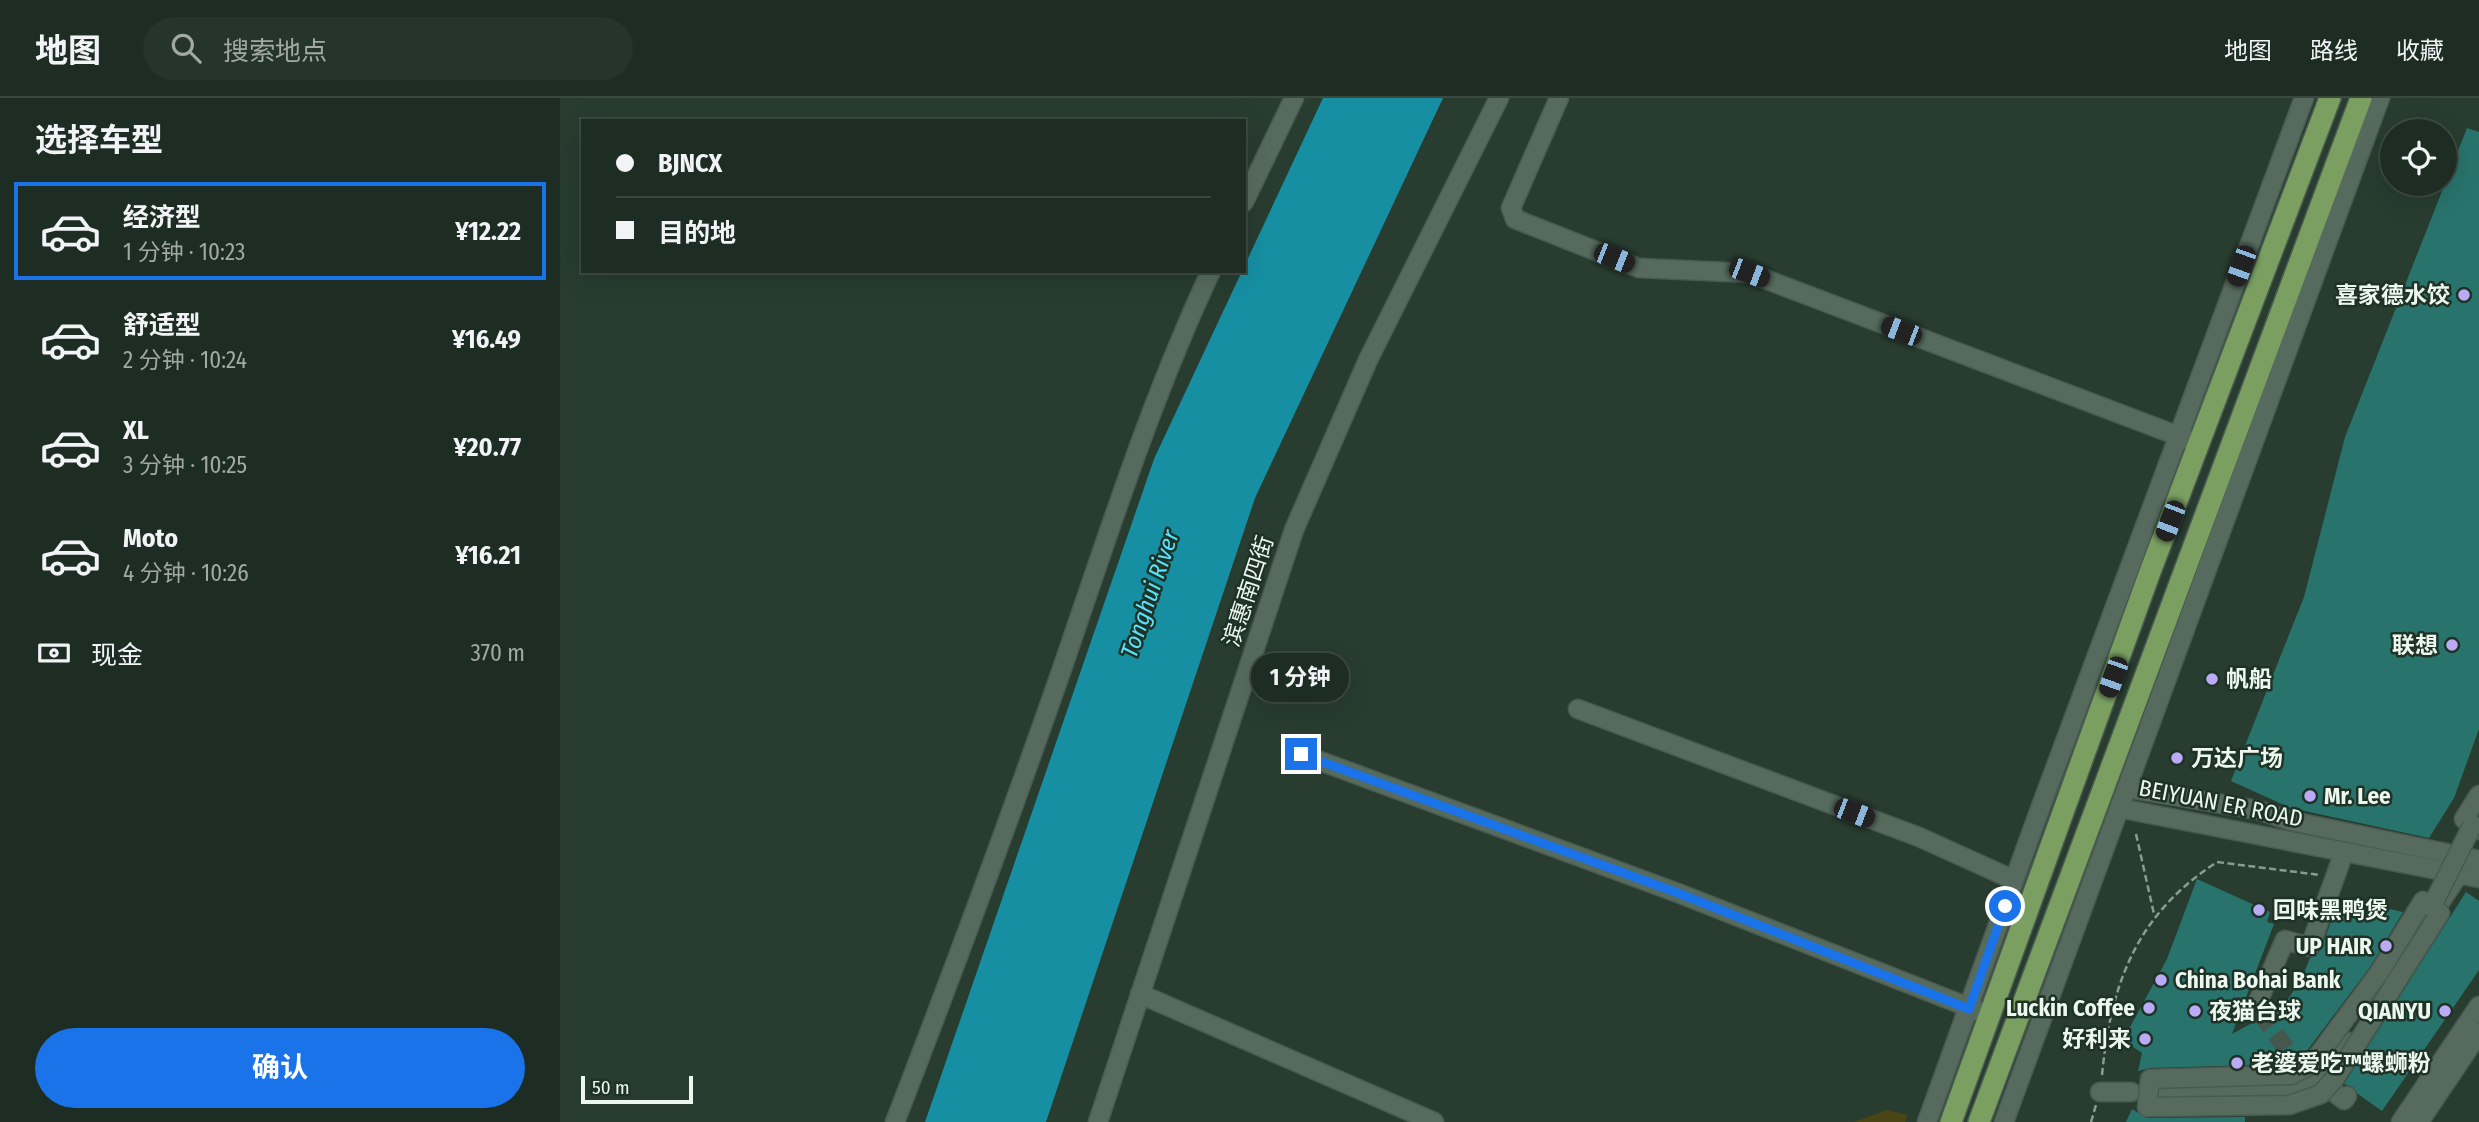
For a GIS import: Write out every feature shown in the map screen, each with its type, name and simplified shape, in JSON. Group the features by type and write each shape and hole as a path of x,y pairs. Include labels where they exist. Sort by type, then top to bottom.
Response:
{"main road":[{"path":"1951,1122 1993,1014 2199,444 2330,98"},
{"path":"1979,1122 2361,98"}],"street":[{"path":"1246,198 1294,98"},
{"name":"滨惠南四街","path":"1098,1122 1294,530 1368,360 1499,98"},
{"path":"1559,98 1511,208 1515,219 1639,268 1749,273 2199,444"},
{"path":"1927,1122 2304,98"},
{"path":"2004,1122 2380,98"},
{"path":"895,1122 981,901 1119,504 1182,332 1210,273"},
{"path":"1578,709 1919,837 2014,880"},
{"path":"1301,754 1678,893 1969,1009 1993,1014"},
{"name":"BEIYUAN ER ROAD","path":"2126,788 2258,810 2291,821 2473,859"},
{"path":"2477,830 2464,819 2479,796"},
{"name":"BEIYUAN ER ROAD","path":"2119,808 2479,878"},
{"path":"2473,859 2477,830"},
{"path":"2307,1075 2342,1055 2477,830"},
{"path":"2260,1012 2256,1006 2285,940 2310,947 2344,852"},
{"path":"2427,917 2459,874"},
{"path":"2289,1105 2379,973 2423,901 2427,917"},
{"path":"2334,1078 2307,1075 2174,1096 2289,1105 2321,1094 2334,1078 2440,913 2427,917"},
{"path":"2379,973 2395,985"},
{"path":"1140,994 1434,1122"},
{"path":"2401,1122 2479,1006"},
{"path":"2419,1122 2479,1032"},
{"path":"2307,1075 2344,1100 2347,1096"},
{"path":"2100,1092 2131,1092"}],"path":[{"path":"2136,834 2154,915"},
{"path":"2091,1122 2100,1092 2106,1036 2127,962 2154,915 2185,883 2217,862 2289,868 2335,877"}],"shaded area":[{"path":"1887,1110 1908,1115 1905,1122 1854,1122"}],"water":[{"name":"Tonghui River","path":"1323,98 1443,98 1255,498 1046,1122 925,1122 1154,459 1241,273 1246,273 1246,262"}],"building":[{"path":"2467,128 2479,132 2479,729 2454,798 2429,838 2291,808 2231,781 2304,597 2345,437 2440,196 2457,196 2457,153"},
{"path":"2197,879 2270,912 2267,922 2274,924 2232,1034 2254,1022 2266,1022 2271,1012 2283,1006 2301,980 2310,958 2320,951 2340,898 2403,912 2370,967 2303,1056 2288,1064 2150,1068 2138,1071 2142,1053 2123,1040 2167,959"},
{"path":"2466,892 2479,901 2479,970 2382,1111 2358,1094 2353,1087 2344,1084"},
{"path":"2132,1109 2147,1118 2245,1117 2245,1122 2126,1122"}],"tunnel":[{"path":"2260,1012 2305,1075"}],"place":[{"name":"喜家德水饺","path":"2464,295"},
{"name":"联想","path":"2452,645"},
{"name":"帆船","path":"2212,679"},
{"name":"万达广场","path":"2177,758"},
{"name":"Mr. Lee","path":"2310,796"},
{"name":"回味黑鸭煲","path":"2259,910"},
{"name":"UP HAIR","path":"2386,946"},
{"name":"China Bohai Bank","path":"2161,980"},
{"name":"Luckin Coffee","path":"2149,1008"},
{"name":"夜猫台球","path":"2195,1011"},
{"name":"QIANYU","path":"2445,1011"},
{"name":"好利来","path":"2145,1039"},
{"name":"老婆爱吃™螺蛳粉","path":"2237,1063"}],"route":[{"path":"1301,754 1678,893 1969,1009 2005,906"}]}
